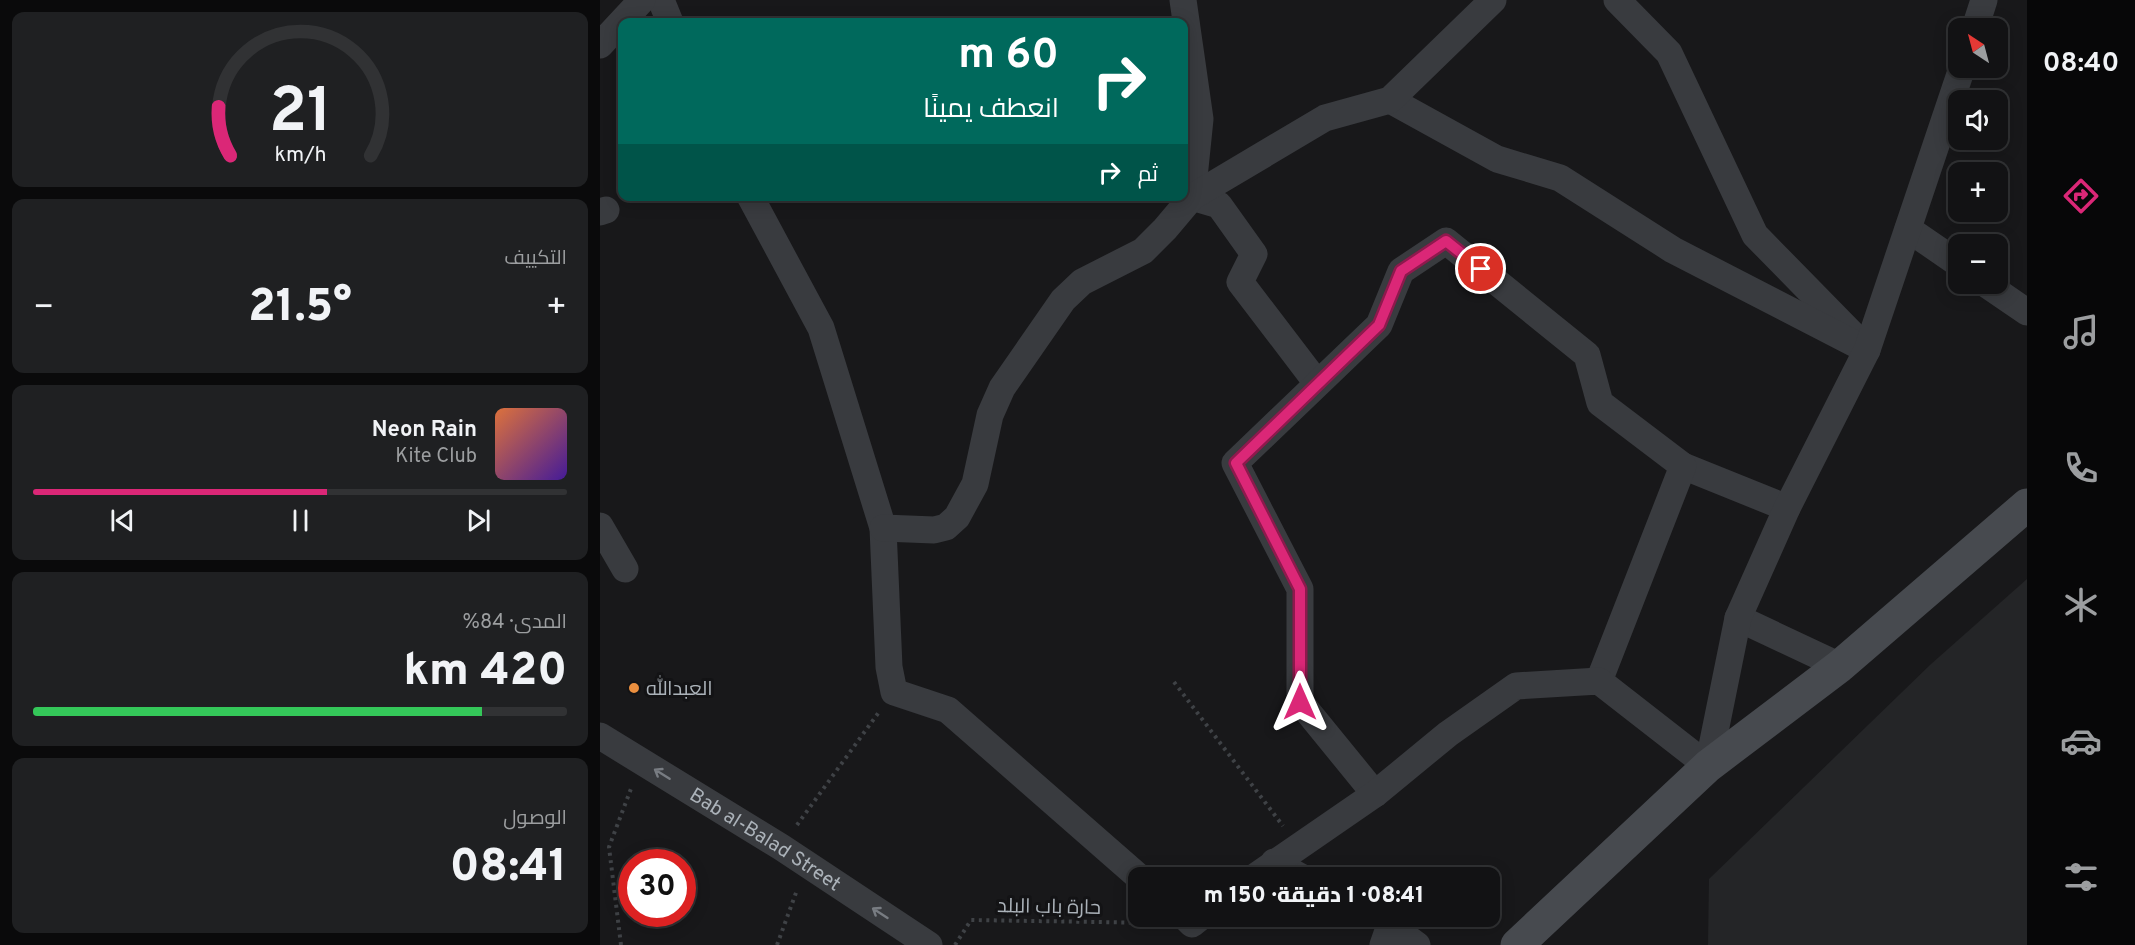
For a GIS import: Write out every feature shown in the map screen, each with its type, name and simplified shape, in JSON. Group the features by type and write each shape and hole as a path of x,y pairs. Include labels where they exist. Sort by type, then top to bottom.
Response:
{"street":[{"path":"625,18 642,0"},
{"path":"661,0 668,18"},
{"path":"1183,0 1186,18"},
{"path":"883,528 934,530 946,527 957,518 975,484 990,415 1002,388 1063,300 1082,282 1143,251 1192,197 1324,118 1390,100 1493,0"},
{"path":"1617,0 1669,53 1755,235 1867,350"},
{"path":"1978,18 1984,0"},
{"path":"600,45 618,26"},
{"path":"1188,35 1200,119 1192,197"},
{"path":"1708,766 1738,618 1787,508 1867,350 1959,78"},
{"path":"1390,100 1497,159 1560,178 1673,250 1867,350"},
{"path":"1192,197 1219,205 1254,254 1240,282 1317,383"},
{"path":"753,201 821,328 883,528 889,667 894,692 948,710 1128,868"},
{"path":"1908,229 1948,256"},
{"path":"1375,794 1300,702 1300,589 1236,463 1379,325 1401,271 1446,241 1587,355 1600,403 1683,466 1787,508"},
{"path":"2001,294 2027,312"},
{"path":"1599,681 1683,466"},
{"path":"1517,945 1708,766 1840,666 2027,504"},
{"path":"600,526 625,569"},
{"path":"1738,618 1840,666"},
{"path":"1268,867 1375,794 1448,734 1516,686 1599,681 1708,766"},
{"name":"Bab al-Balad Street","path":"600,736 781,847 929,945"},
{"path":"1383,929 1417,945"}],"path":[{"path":"1174,682 1298,846"},
{"path":"781,847 894,692"},
{"path":"621,945 609,847 642,762"},
{"path":"777,945 806,864"},
{"name":"حارة باب البلد","path":"955,945 971,920 1128,919"}],"shaded area":[{"path":"2027,579 2027,945 1708,945 1709,879 1930,665"}],"place":[{"name":"العبدالله","path":"634,688"}],"route":[{"path":"1300,702 1300,589 1236,463 1379,325 1401,271 1446,241 1481,269"}]}
